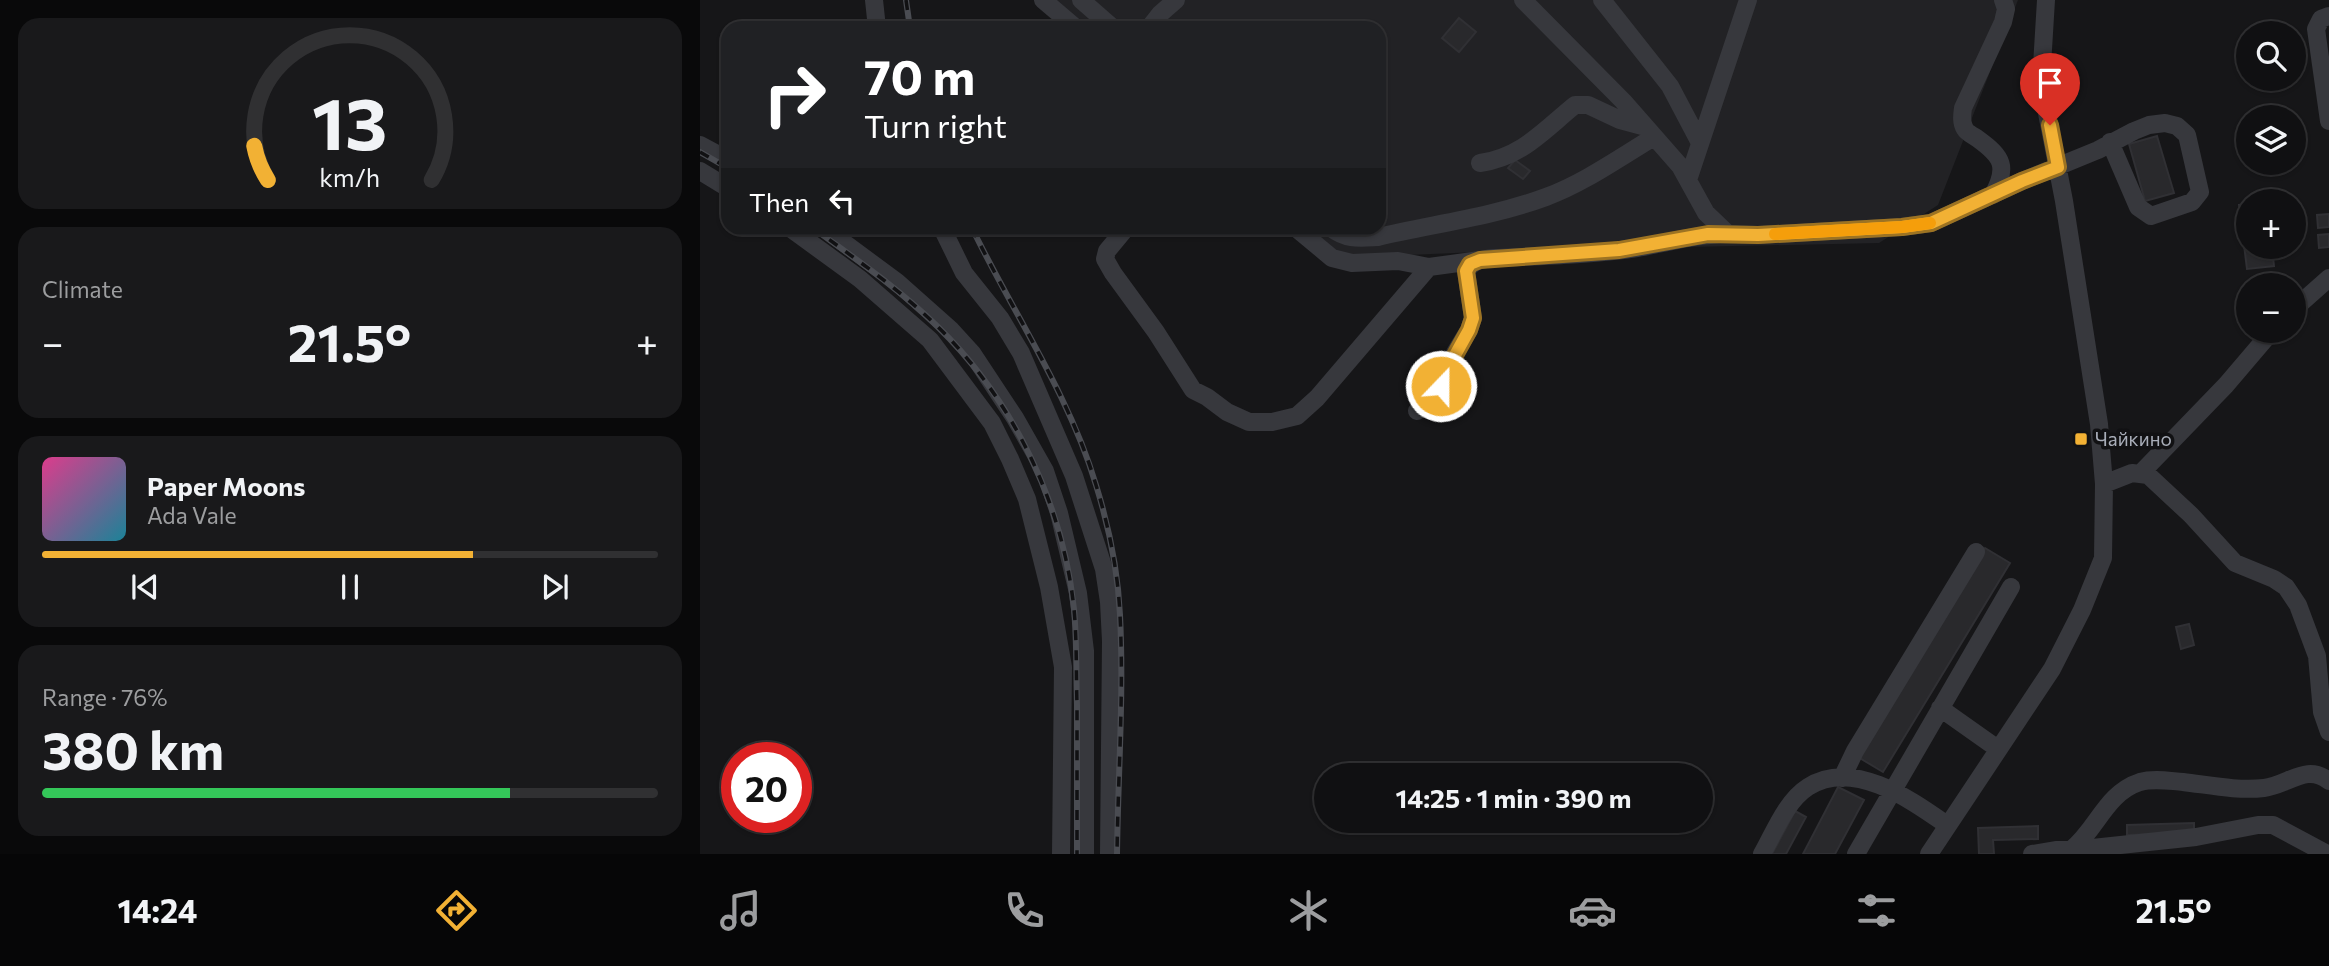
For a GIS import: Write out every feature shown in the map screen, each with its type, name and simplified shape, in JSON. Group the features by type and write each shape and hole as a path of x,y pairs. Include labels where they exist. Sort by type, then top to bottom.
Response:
{"street":[{"path":"874,0 876,21"},
{"path":"1043,0 1068,21"},
{"path":"1081,0 1105,21"},
{"path":"1154,21 1176,0"},
{"path":"1523,0 1623,101 1680,166 1706,213 1728,234"},
{"path":"1602,0 1670,86 1699,141"},
{"path":"1688,180 1748,0"},
{"path":"1993,195 2002,179 2002,169 1991,150 1965,131 1961,118 1963,108 2003,22 2006,9 2003,0"},
{"path":"1929,854 2052,670 2082,610 2103,558 2105,484 2099,424 2058,167 2041,82 2046,0"},
{"path":"2329,16 2321,19 2316,29 2329,121"},
{"path":"1480,163 1498,160 1514,153 1535,139 1575,104 1588,104 1650,132"},
{"path":"1304,235 1332,258 1352,263 1398,261 1429,267 1480,260 1637,248 1708,234 1758,235 1931,223 2098,150 2110,142 2149,125 2165,123 2177,126 2187,135 2200,192 2192,202 2151,216 2138,207 2110,142"},
{"path":"1341,235 1357,238 1378,237 1466,219 1545,197 1582,181 1650,132"},
{"path":"700,145 721,156"},
{"path":"700,172 721,183"},
{"path":"800,235 860,279 930,340 992,423 1027,499 1049,587 1063,667 1061,854"},
{"path":"833,235 927,307 972,353 1015,418 1045,471 1071,557 1085,651 1085,854"},
{"path":"946,235 964,272 1000,317 1021,353 1074,476 1104,569 1110,602 1111,641 1108,734 1109,854"},
{"path":"1120,235 1107,251 1105,258 1193,390 1227,412 1249,422 1272,422 1297,416 1317,398 1429,267"},
{"path":"1417,411 1436,395 1469,330 1473,318 1466,271 1470,264 1480,260"},
{"path":"2306,298 2329,278"},
{"path":"2141,473 2261,343"},
{"path":"2105,484 2132,473 2148,475 2192,515 2221,551 2235,563 2274,579 2286,587 2298,605 2317,656 2322,712 2329,732"},
{"path":"1842,778 1854,751 1976,552"},
{"path":"1856,854 2011,587"},
{"path":"1940,708 1998,749"},
{"path":"2072,849 2080,843 2109,801 2139,782 2157,779 2231,788 2262,788 2281,785 2309,773 2319,774 2329,781"},
{"path":"1762,854 1790,806 1807,787 1828,780 1842,778 1877,783 1947,825"},
{"path":"2032,854 2196,837 2258,825 2273,825 2327,854"}],"shaded area":[{"path":"1044,0 2018,0 1938,205 1879,243 1501,251 1339,258 1312,235 1386,235 1386,21 1068,21"}],"building":[{"path":"1459,18 1476,32 1459,52 1442,38"},
{"path":"2157,136 2174,193 2145,201 2129,144"},
{"path":"1515,160 1530,171 1523,179 1508,168"},
{"path":"2329,214 2329,227 2318,228 2317,215"},
{"path":"2329,234 2329,247 2319,248 2318,235"},
{"path":"2246,259 2273,259 2274,266 2247,269"},
{"path":"1985,548 2010,563 1883,772 1858,757"},
{"path":"2189,624 2194,645 2181,649 2176,627"},
{"path":"1838,787 1864,800 1835,854 1803,854"},
{"path":"1795,811 1806,817 1786,854 1772,854"},
{"path":"2194,823 2194,833 2127,835 2127,825"},
{"path":"2038,826 2038,839 1993,840 1994,854 1979,854 1978,828"}],"railway":[{"path":"906,0 909,21"},
{"path":"700,152 721,164"},
{"path":"823,235 908,300 965,356 1011,421 1046,493 1059,531 1074,609 1077,854"},
{"path":"976,235 1071,418 1085,451 1109,533 1117,582 1121,645 1117,854"}],"slow traffic":[{"path":"1775,234 1930,223"}],"place":[{"name":"Чайкино","path":"2081,439"}],"route":[{"path":"1441,386 1473,318 1466,271 1470,264 1495,258 1637,248 1708,234 1758,235 1931,223 2058,167 2050,125"}]}
